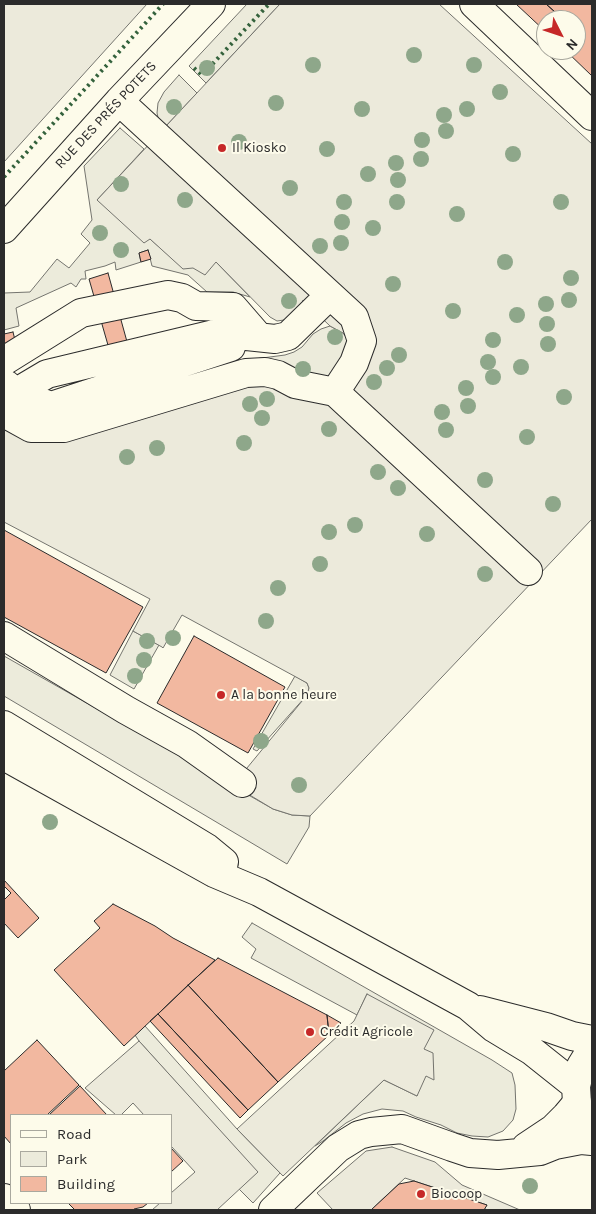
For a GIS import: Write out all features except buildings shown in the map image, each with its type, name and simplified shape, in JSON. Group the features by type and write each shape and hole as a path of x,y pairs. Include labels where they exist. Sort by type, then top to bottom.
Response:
{"main road":[{"name":"RUE DES PRÉS POTETS","path":"4,229 119,100 211,4"},
{"path":"474,4 592,116"},
{"path":"119,100 354,317 362,341 354,363 335,392"},
{"path":"4,361 81,314 168,295 182,298 196,306 232,307 259,338"},
{"path":"330,295 288,336 275,339 218,333 47,374 7,396 31,428 64,428 246,373 265,372 278,375 295,384 335,392 528,570"},
{"path":"4,636 126,710 187,744 242,783"},
{"path":"4,725 207,848 259,892"},
{"path":"4,756 214,873 259,892 468,1006 494,1028 532,1051 576,1095 582,1119 592,1133"},
{"path":"468,1006 592,1040"},
{"path":"516,1154 552,1129 566,1116 576,1095 581,1066 592,1050"},
{"path":"273,1210 338,1148 359,1135 371,1132 402,1129 470,1152 498,1155 540,1150 581,1140 592,1141"},
{"path":"4,1198 16,1210"}],"green space":[{"path":"247,4 280,4 206,83 189,66"},
{"path":"179,75 197,93 165,127 160,126 157,113 158,103 164,92"},
{"path":"120,128 144,149 97,200 150,239 183,268 216,262 250,297 233,292 207,292 188,275 152,266 148,250 139,253 141,262 116,270 115,262 85,271 86,279 81,279 76,287 71,283 16,308 19,326 4,330 4,293 30,292 57,259 69,268 90,243 81,234 92,220 84,166"},
{"path":"330,326 343,333 348,339 346,359 320,386 247,360 294,352 302,347 313,334"},
{"path":"133,631 159,645 134,689 110,675"},
{"path":"4,656 273,809 292,815 310,816 309,827 287,864 4,696"},
{"path":"295,676 307,683 309,688 307,695 257,751 253,749"},
{"path":"252,923 512,1073 515,1085 516,1109 513,1120 503,1131 488,1137 472,1136 457,1133 403,1111 382,1109 363,1114 346,1123 315,1146 384,1080 417,1096 424,1049 367,994 357,1015 251,958 256,949 242,937"},
{"path":"145,1026 237,1129 280,1173 253,1203 239,1189 257,1172 139,1041 135,1035"}],"shaded area":[{"path":"4,4 147,4 4,162"},
{"path":"280,4 439,4 592,144 592,519 310,816 292,815 273,809 233,785 307,695 309,688 307,683 182,615 163,648 133,631 150,599 4,522 4,395 48,416 183,378 320,386 346,359 348,339 343,333 330,326 303,300 301,307 294,315 277,321 270,317 216,262 205,275 193,268 183,269 150,239 144,243 97,200"},
{"path":"367,994 434,1030 424,1049 433,1053 434,1080 426,1076 417,1096 384,1080 283,1176 237,1129 354,1021"},
{"path":"139,1041 258,1172 217,1210 152,1210 159,1204 172,1204 172,1192 195,1172 172,1147 172,1114 143,1114 133,1103 122,1114 115,1114 85,1088"},
{"path":"392,1147 435,1162 462,1185 520,1210 484,1210 487,1205 405,1178 371,1210 333,1210 317,1193 366,1151"}],"hedge":[{"path":"4,177 163,4"},
{"path":"194,68 202,75 269,4"}],"place":[{"name":"Il Kiosko","path":"222,148"},
{"name":"A la bonne heure","path":"221,695"},
{"name":"Crédit Agricole","path":"310,1032"},
{"name":"Biocoop","path":"421,1194"}]}
